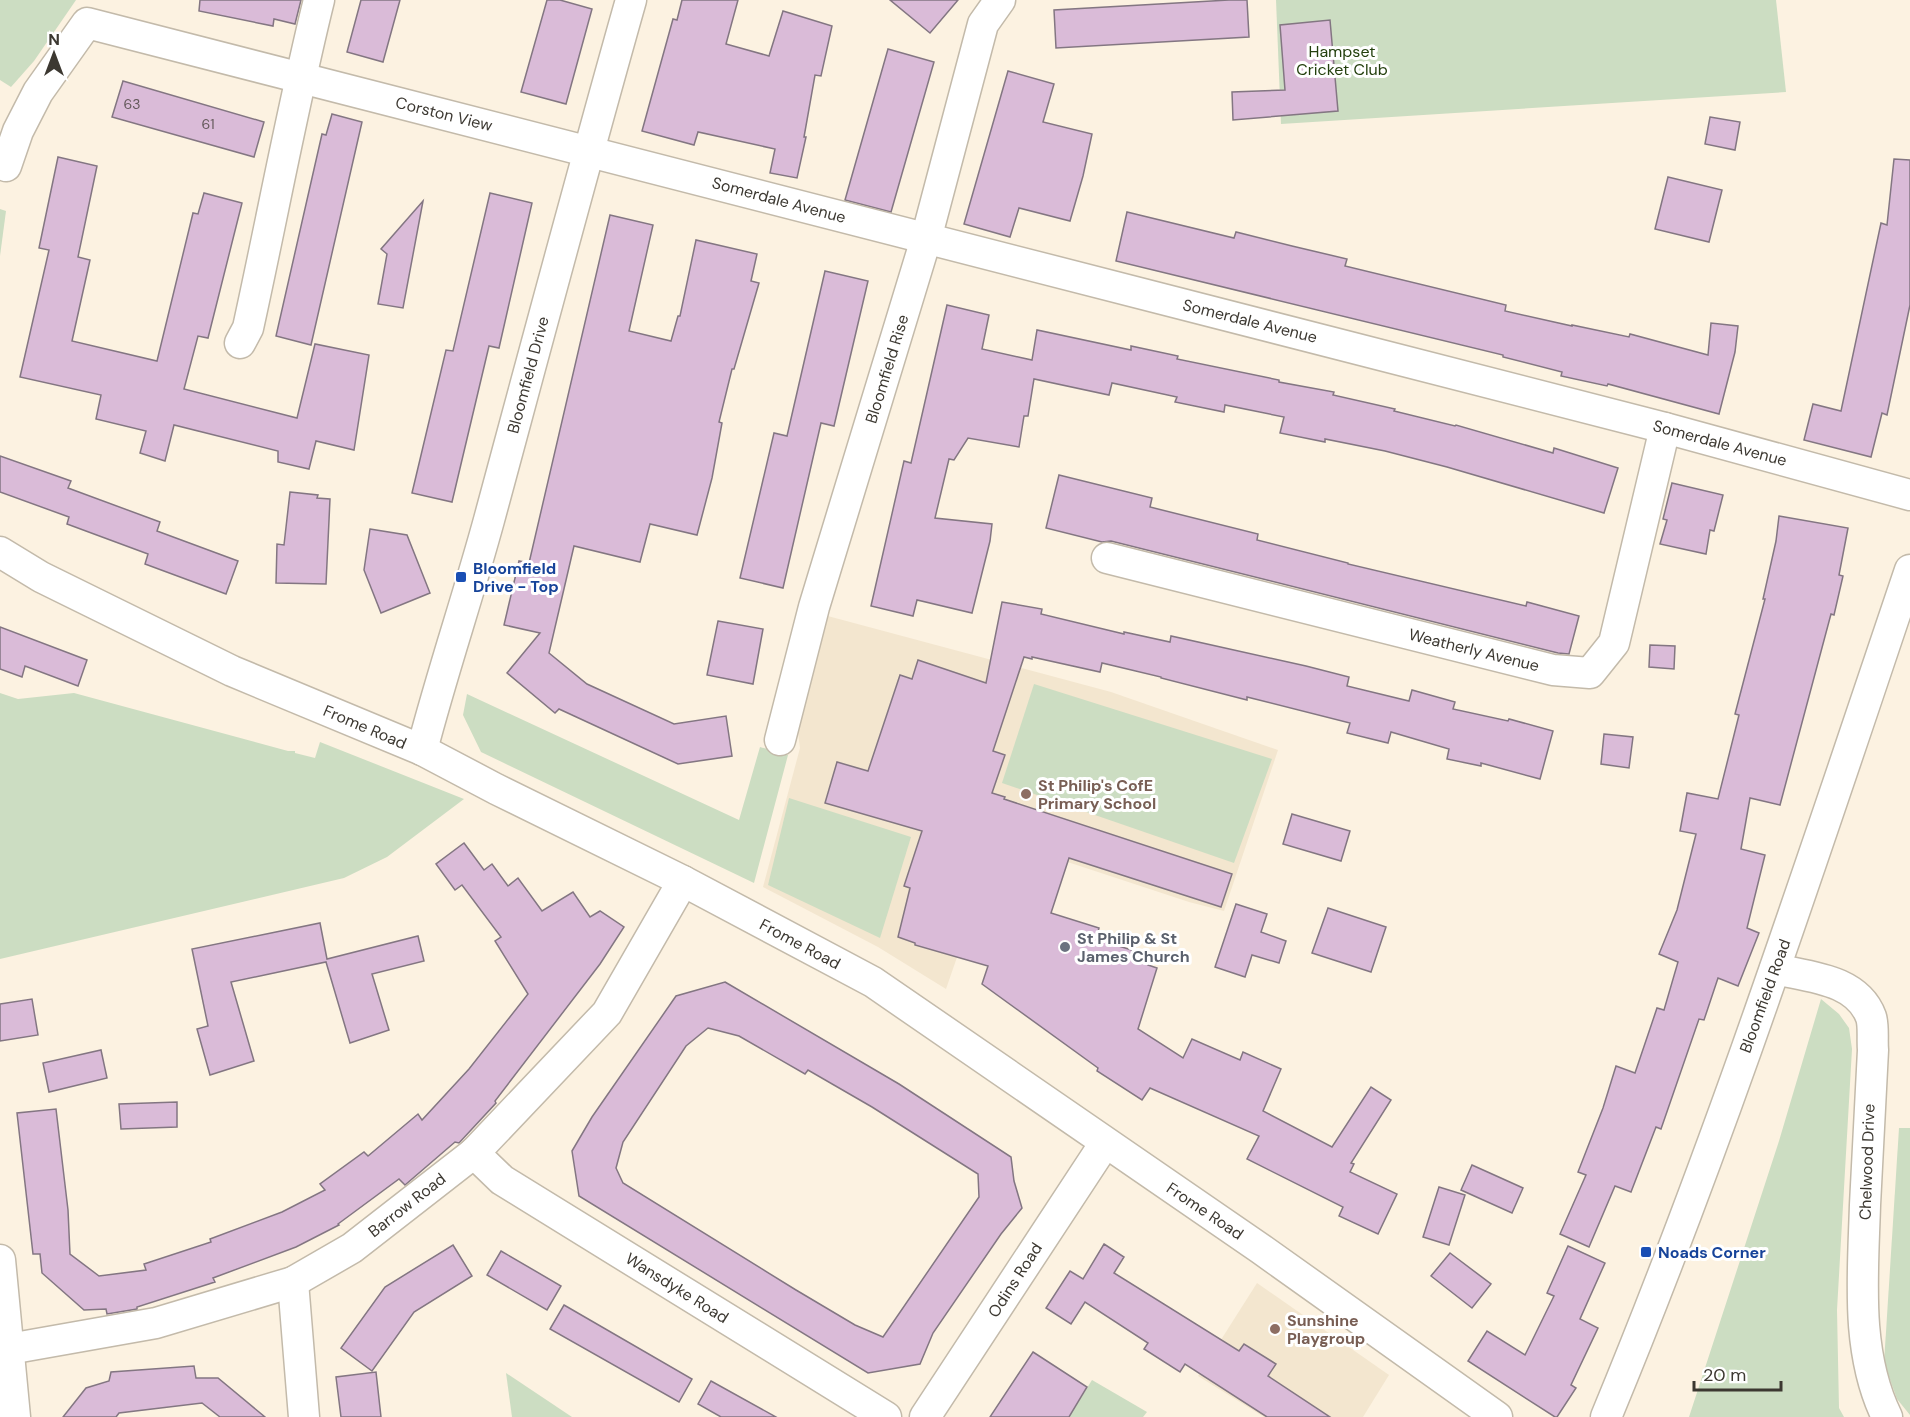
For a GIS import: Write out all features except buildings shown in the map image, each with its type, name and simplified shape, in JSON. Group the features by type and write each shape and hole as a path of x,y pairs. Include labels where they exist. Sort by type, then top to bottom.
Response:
{"street":[{"path":"240,343 248,328 275,208 300,76 319,0"},
{"name":"Bloomfield Drive","path":"422,750 441,677 488,523 631,0"},
{"name":"Bloomfield Rise","path":"780,740 814,607 927,239 983,24 1000,0"},
{"name":"Corston View","path":"6,166 18,131 38,92 89,11 300,76 588,151"},
{"name":"Somerdale Avenue","path":"588,151 1665,428 1910,495"},
{"name":"Weatherly Avenue","path":"1107,558 1552,670 1590,674 1614,643 1665,428"},
{"name":"Frome Road","path":"0,552 41,578 232,670 422,750 496,789 683,880 873,982 1261,1249 1497,1417"},
{"name":"Frome Road","path":"0,565 41,578"},
{"name":"Bloomfield Road","path":"1606,1417 1635,1346 1775,969 1910,570"},
{"name":"Barrow Road","path":"9,1348 156,1323 292,1282 352,1248 474,1153 607,1013 683,880"},
{"name":"Chelwood Drive","path":"1775,969 1840,985 1857,994 1871,1018 1873,1050 1863,1313 1869,1362 1887,1417"},
{"name":"Odins Road","path":"926,1417 1105,1143"},
{"name":"Wansdyke Road","path":"474,1153 502,1180 886,1417"},
{"path":"0,1260 15,1417"},
{"path":"292,1282 304,1417"}],"shaded area":[{"name":"St Philip's CofE Primary School","path":"824,615 1111,692 1278,750 1224,911 1189,902 998,839 946,989 878,947 763,887 800,748 797,725"},
{"name":"Sunshine Playgroup","path":"1257,1283 1389,1375 1363,1417 1264,1417 1198,1376"}],"green space":[{"path":"0,0 76,0 34,61 11,87 0,80"},
{"name":"Hampset Cricket Club","path":"1276,0 1776,0 1786,92 1281,124"},
{"path":"0,209 6,211 0,256"},
{"path":"1034,684 1272,759 1234,863 1002,783"},
{"path":"0,693 18,699 74,693 315,758 320,742 464,799 387,857 344,878 0,959"},
{"path":"467,694 739,820 760,747 788,755 754,883 481,752 463,715"},
{"path":"789,798 911,837 880,938 768,885"},
{"path":"1821,999 1839,1014 1849,1028 1852,1049 1837,1310 1839,1408 1844,1417 1689,1417 1779,1141"},
{"path":"1899,1128 1910,1128 1910,1415 1897,1399 1884,1363"},
{"path":"506,1373 572,1417 512,1417"},
{"path":"1092,1380 1147,1412 1143,1417 1069,1417"}],"place":[{"name":"Bloomfield Drive - Top","path":"461,577"},
{"name":"St Philip's CofE Primary School","path":"1026,794"},
{"name":"St Philip & St James Church","path":"1065,947"},
{"name":"Noads Corner","path":"1646,1252"},
{"name":"Sunshine Playgroup","path":"1275,1329"}]}
